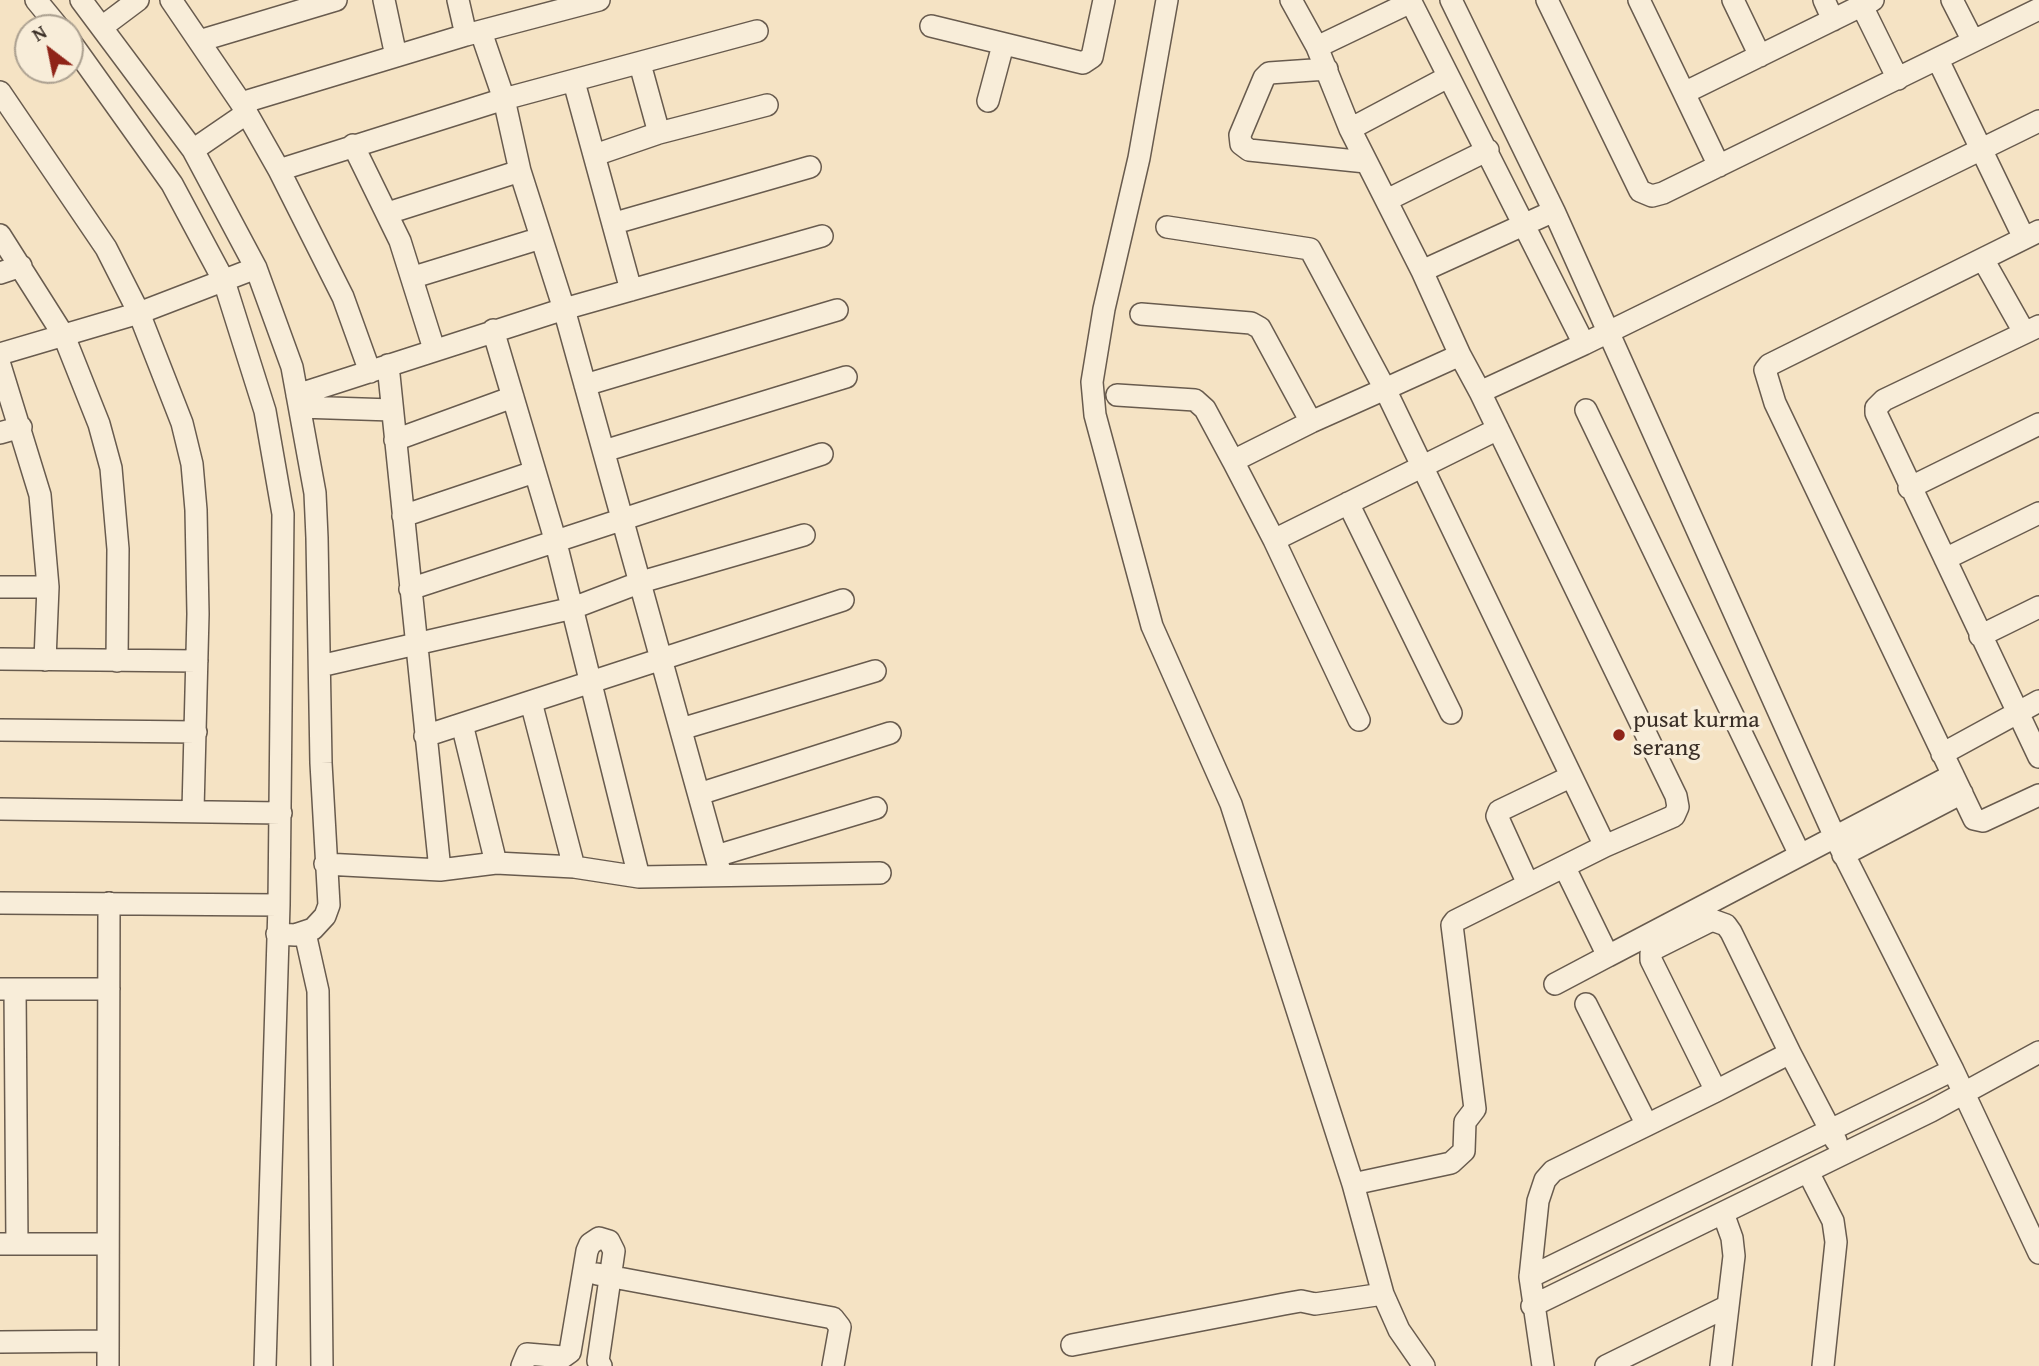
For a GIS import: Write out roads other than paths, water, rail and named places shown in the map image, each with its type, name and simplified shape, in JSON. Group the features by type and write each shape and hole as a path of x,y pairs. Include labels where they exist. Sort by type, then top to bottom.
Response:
{"street":[{"path":"36,0 48,14"},
{"path":"80,0 103,27 193,150 240,275 282,514 281,814 265,1366"},
{"path":"103,27 138,0"},
{"path":"171,0 244,108 279,170 379,369 392,410 440,870"},
{"path":"200,41 336,0"},
{"path":"384,0 396,56"},
{"path":"458,0 504,99 520,172 564,309 718,866"},
{"path":"193,150 244,108 396,56 474,33 534,8 599,0"},
{"path":"931,26 1003,45 1086,62 1092,57 1104,0"},
{"path":"1167,0 1139,158 1104,309 1093,382 1095,415 1152,626 1231,804 1353,1184 1382,1294 1399,1330 1424,1366"},
{"path":"1291,0 1317,47 1350,129 1422,271 1460,355 1676,796 1678,807 1674,816 1605,846 1460,918 1452,925 1475,1103 1474,1112 1465,1122 1462,1155 1451,1163 1353,1184"},
{"path":"1451,0 1554,211 1843,855 1953,1070 2039,1253"},
{"path":"1547,0 1640,191 1644,195 1657,196 2039,9"},
{"path":"1639,0 1719,166"},
{"path":"1733,0 1760,56"},
{"path":"1824,0 1833,20"},
{"path":"1952,0 1973,41"},
{"path":"1317,47 1410,1 1488,150 1584,344"},
{"path":"1684,93 1867,3 1898,79"},
{"path":"279,170 504,99 757,30"},
{"path":"988,101 1003,45"},
{"path":"1938,60 2031,235 1984,261 1769,365 1765,370 1775,403 1976,822 2039,795"},
{"path":"84,61 240,275 283,339 298,401 315,494 325,863 329,905 314,926 318,991 322,1366"},
{"path":"640,64 659,133"},
{"path":"1326,69 1269,73 1264,78 1240,135 1241,144 1248,150 1366,162"},
{"path":"1350,129 1448,77"},
{"path":"574,82 615,223 631,290"},
{"path":"0,92 106,248 139,313 182,423 192,464 196,510 197,662 193,810"},
{"path":"594,155 659,133 767,105"},
{"path":"1476,127 1504,110"},
{"path":"1480,392 1607,333 2039,121"},
{"path":"354,145 388,213 414,277 434,349"},
{"path":"1387,200 1488,150"},
{"path":"615,223 810,167"},
{"path":"388,213 520,172"},
{"path":"1422,271 1554,211"},
{"path":"1167,227 1299,244 1310,249 1385,389 1605,846"},
{"path":"0,235 64,336 99,424 111,468 118,549 117,660"},
{"path":"298,401 379,369 493,330 822,236"},
{"path":"414,277 541,238"},
{"path":"1984,261 2031,329 1898,393 1876,408 1877,420 2039,757"},
{"path":"0,273 22,267"},
{"path":"0,354 139,313 240,275"},
{"path":"585,385 836,310"},
{"path":"1141,314 1251,323 1260,328 1311,422"},
{"path":"493,330 555,539 639,877"},
{"path":"1233,461 1311,422 1460,355"},
{"path":"0,365 40,495 48,587 45,660"},
{"path":"604,451 846,377"},
{"path":"1117,395 1195,400 1205,409 1274,540 1359,720"},
{"path":"395,440 513,397"},
{"path":"298,401 392,410"},
{"path":"1586,410 1800,855"},
{"path":"1909,488 2039,424"},
{"path":"0,433 21,427"},
{"path":"1274,540 1498,429"},
{"path":"410,589 622,517 822,454"},
{"path":"402,516 534,471"},
{"path":"1348,503 1451,713"},
{"path":"1945,559 2039,513"},
{"path":"320,666 573,608 641,582 804,535"},
{"path":"0,587 48,587"},
{"path":"425,736 843,600"},
{"path":"1980,636 2039,607"},
{"path":"0,659 197,662"},
{"path":"681,729 875,671"},
{"path":"1942,754 2039,701"},
{"path":"531,702 574,867"},
{"path":"462,724 496,863"},
{"path":"0,730 196,732"},
{"path":"699,794 890,733"},
{"path":"1528,884 1497,816 1509,806 1570,778"},
{"path":"1555,984 1834,835 1957,784"},
{"path":"1843,855 1957,784"},
{"path":"718,866 876,808"},
{"path":"0,809 193,810 281,814"},
{"path":"325,863 440,870 496,863 574,867 639,877 718,866 880,873"},
{"path":"1564,868 1608,956"},
{"path":"0,902 279,905"},
{"path":"108,1366 109,903"},
{"path":"1716,1091 1651,960 1651,953 1656,948 1712,920 1726,925 1842,1153"},
{"path":"277,934 314,926"},
{"path":"108,989 8,989 8,1244 108,1244"},
{"path":"1586,1004 1647,1125"},
{"path":"1532,1306 1931,1111 2039,1052"},
{"path":"1543,1366 1532,1306 1530,1277 1538,1201 1545,1180 1553,1171 1790,1053"},
{"path":"1530,1277 1953,1070"},
{"path":"1808,1172 1833,1221 1836,1242 1823,1366"},
{"path":"1721,1366 1734,1256 1732,1238 1723,1213"},
{"path":"522,1366 527,1354 563,1357 570,1352 589,1247 595,1240 605,1239 614,1248 598,1361 601,1366"},
{"path":"585,1271 833,1318 840,1327 833,1366"},
{"path":"1072,1345 1301,1301 1315,1304 1382,1294"},
{"path":"1606,1366 1635,1359 1726,1307"},
{"path":"0,1342 108,1341"}],"place":[{"name":"pusat kurma serang","path":"1619,735"}]}
